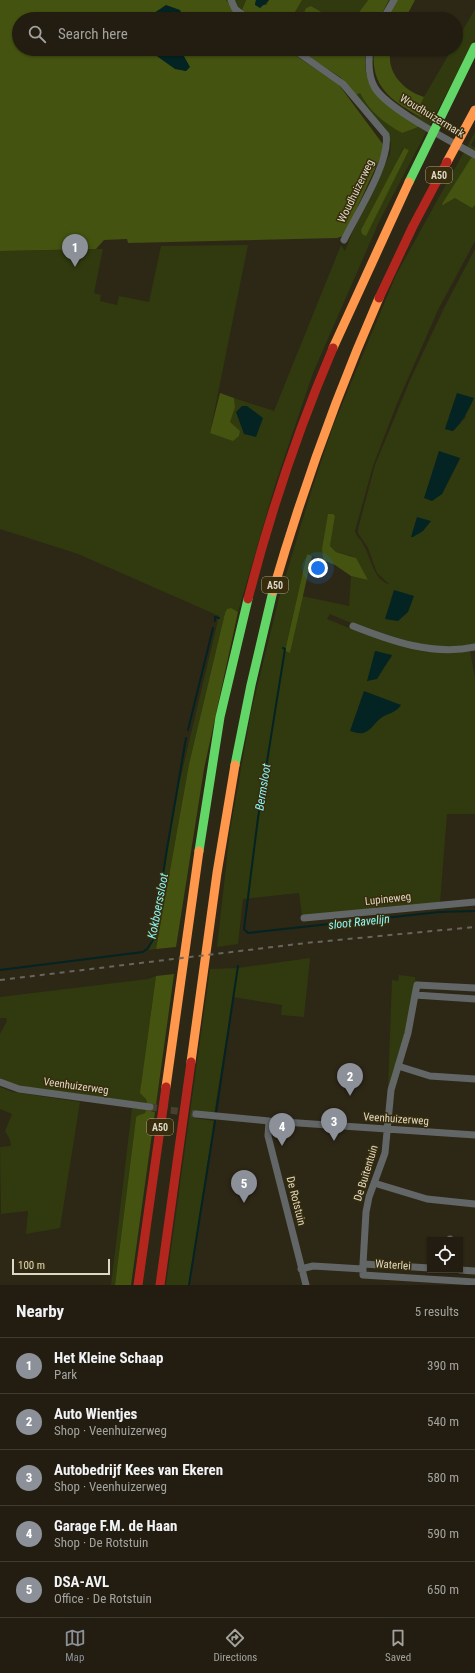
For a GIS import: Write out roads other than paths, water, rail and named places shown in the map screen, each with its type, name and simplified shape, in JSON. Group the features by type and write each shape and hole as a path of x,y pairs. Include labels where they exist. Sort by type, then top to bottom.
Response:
{"highway":[{"name":"A50","path":"138,1285 184,951 217,735 238,638 268,528 294,448 329,356 383,236 422,159 475,47"},
{"name":"A50","path":"422,159 475,67"},
{"name":"A50","path":"160,1285 233,769 251,681 273,591 302,493 331,411 377,299 438,177 475,110"}],"street":[{"path":"231,0 235,10 238,12"},
{"path":"387,12 394,0"},
{"name":"Woudhuizerweg","path":"303,56 343,84 386,135 388,143 382,164 344,240"},
{"name":"Woudhuizermark","path":"369,56 368,62 370,74 375,88 395,108 475,155"},
{"path":"352,626 408,645 440,649 475,647"},
{"name":"Lupineweg","path":"304,918 475,902"},
{"path":"475,988 417,984 415,995 475,999"},
{"name":"De Buitentuin","path":"363,1266 366,1212 374,1183 384,1157 391,1090 408,1033 415,995"},
{"path":"398,1066 430,1076 475,1079"},
{"name":"Veenhuizerweg","path":"0,1082 19,1089 150,1107"},
{"name":"Veenhuizerweg","path":"196,1114 269,1121 475,1135"},
{"name":"De Rotstuin","path":"269,1121 268,1136 306,1285"},
{"path":"374,1183 427,1199 475,1204"},
{"path":"301,1269 313,1266 363,1266"},
{"name":"Waterlei","path":"427,1268 363,1266 363,1274 475,1282"},
{"path":"463,1270 475,1271"}],"water":[{"path":"256,0 269,0 260,8 255,5"},
{"path":"166,5 180,10 181,12 156,12"},
{"path":"157,56 184,56 190,67 186,71 175,69"},
{"path":"457,393 474,398 465,416 453,431 445,429"},
{"path":"242,406 247,406 263,418 256,437 244,434 236,412"},
{"path":"439,451 460,458 442,494 432,501 424,498"},
{"path":"417,517 431,521 423,531 411,537"},
{"path":"394,590 414,596 408,612 398,621 385,619"},
{"path":"375,651 392,655 377,679 367,681"},
{"path":"364,691 401,705 399,708 381,718 368,731 358,733 350,731"}],"waterway":[{"name":"Kokboerssloot","path":"215,621 215,617 219,618"},
{"name":"Kokboerssloot","path":"188,730 213,628"},
{"name":"Bermsloot","path":"283,648 285,649 258,818 244,929 248,933 439,912 475,911"},
{"name":"Kokboerssloot","path":"0,970 143,952 148,948 153,940 186,738"},
{"path":"216,1113 238,966"},
{"path":"189,1285 215,1121"}],"tunnel":[{"path":"150,1107 196,1114"}],"railway":[{"path":"0,980 306,943 475,927"}],"place":[{"name":"Het Kleine Schaap","path":"75,267"},
{"name":"Auto Wientjes","path":"350,1096"},
{"name":"Autobedrijf Kees van Ekeren","path":"334,1141"},
{"name":"Garage F.M. de Haan","path":"282,1146"},
{"name":"DSA-AVL","path":"244,1203"}],"water label":[{"name":"sloot Ravelijn","path":"359,922"}]}
